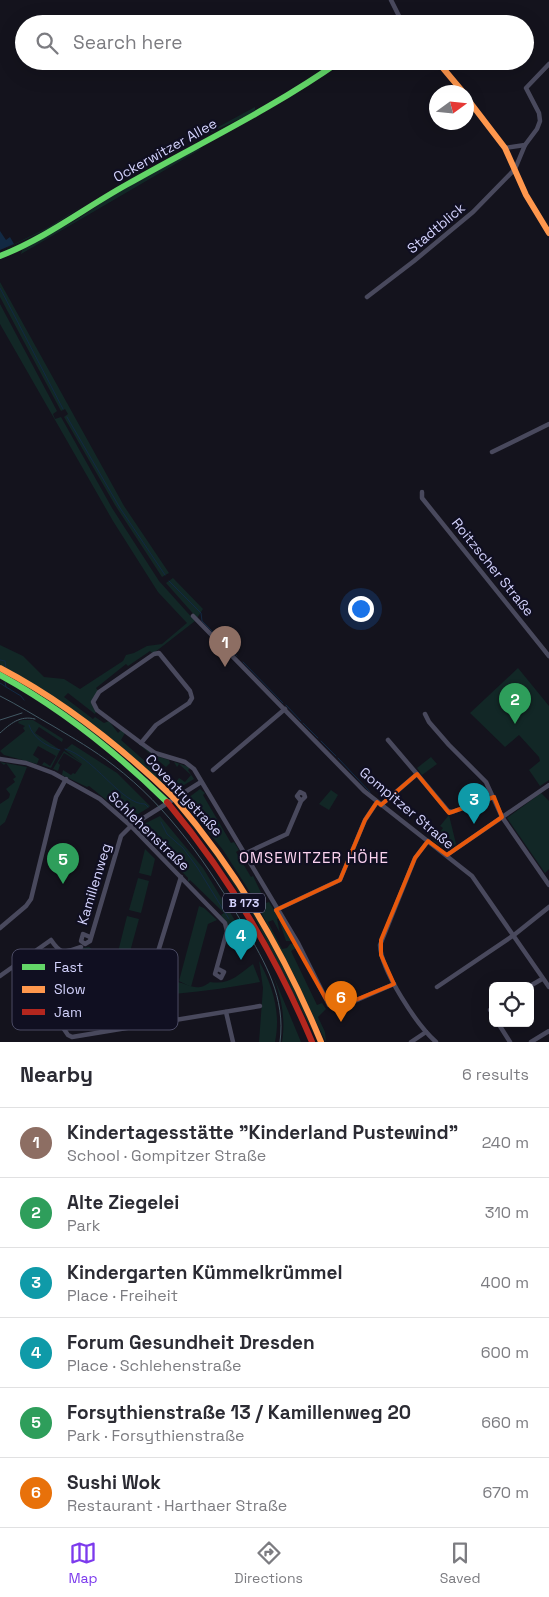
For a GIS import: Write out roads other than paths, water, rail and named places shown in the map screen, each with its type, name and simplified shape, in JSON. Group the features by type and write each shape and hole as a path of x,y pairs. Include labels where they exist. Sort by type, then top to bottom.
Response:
{"main road":[{"name":"Ockerwitzer Allee","path":"0,256 50,233 120,188 308,84 327,70"},
{"path":"445,70 458,85"},
{"path":"474,107 505,148 526,195 549,233"},
{"name":"Coventrystraße","path":"0,668 40,690 98,731 145,770 174,798 221,854 254,904 299,992 321,1042"},
{"name":"Coventrystraße","path":"0,675 37,696 94,736 167,802 207,849 238,895 283,976 312,1042"}],"street":[{"path":"391,0 398,15"},
{"path":"515,169 525,145 537,129 540,120 539,113 526,88 549,64"},
{"path":"505,148 525,145"},
{"name":"Stadtblick","path":"367,297 473,212 515,169"},
{"path":"492,452 549,424"},
{"name":"Roitzscher Straße","path":"422,492 422,498 549,656"},
{"name":"Gompitzer Straße","path":"193,616 379,804 472,876 549,987"},
{"path":"141,743 151,729 189,703 192,698 186,686 159,653 154,654 99,692 94,702 97,710 141,743 162,756 190,765 276,910 298,943 326,1000 332,1007 341,1007 394,984"},
{"path":"213,770 285,709"},
{"path":"425,714 436,730 486,782 502,818 549,885"},
{"path":"388,740 448,811 452,812 494,797"},
{"name":"Schlehenstraße","path":"0,758 26,763 66,779 91,792 131,826 225,923 226,931 218,969"},
{"path":"276,910 340,880 368,814 416,774"},
{"path":"0,928 26,906 31,899 56,797 66,779"},
{"name":"Kamillenweg","path":"90,937 116,846 121,836 131,826 201,782"},
{"path":"446,856 549,785"},
{"path":"244,854 286,835 301,801"},
{"path":"428,841 415,858 380,940 381,955 394,984 426,1032 436,1042"},
{"path":"160,949 181,877"},
{"path":"437,987 514,935 549,907"},
{"path":"39,949 52,940 58,949"},
{"path":"73,949 81,947"},
{"path":"0,976 12,968"},
{"path":"534,984 542,979"},
{"path":"178,1021 260,1006"},
{"path":"226,1012 232,1040"},
{"path":"501,1027 510,1042"},
{"path":"72,1040 127,1030"},
{"path":"531,1042 549,1031"},
{"path":"411,1042 426,1032"}],"water":[{"path":"0,231 6,240 10,237 14,244 0,250"}],"waterway":[{"path":"0,288 63,409"},
{"path":"67,417 120,508 165,575"},
{"path":"169,581 201,613 202,621 237,656"},
{"path":"0,660 5,661 6,668"},
{"path":"243,662 283,703"},
{"path":"5,682 6,687 24,700"},
{"path":"0,683 6,687"},
{"path":"286,705 301,721"},
{"path":"303,723 318,738"},
{"path":"29,725 41,741 50,747 60,750"},
{"path":"321,741 336,756"},
{"path":"65,749 76,753 127,797 148,807"},
{"path":"338,758 370,792"},
{"path":"161,822 167,834 183,848 197,867 229,919"}],"tram line":[{"path":"0,696 98,754 133,782 170,819 217,882 266,967 277,995 280,1010 280,1042"},
{"path":"0,720 22,713"},
{"path":"0,733 20,719 35,719"}],"place":[{"name":"Kindertagesstätte \"Kinderland Pustewind\"","path":"225,667"},
{"name":"Alte Ziegelei","path":"515,724"},
{"name":"Kindergarten Kümmelkrümmel","path":"474,824"},
{"name":"Forsythienstraße 13 / Kamillenweg 20","path":"63,884"},
{"name":"Forum Gesundheit Dresden","path":"241,960"},
{"name":"Sushi Wok","path":"341,1022"}],"district":[{"name":"OMSEWITZER HÖHE","path":"314,858"}]}
